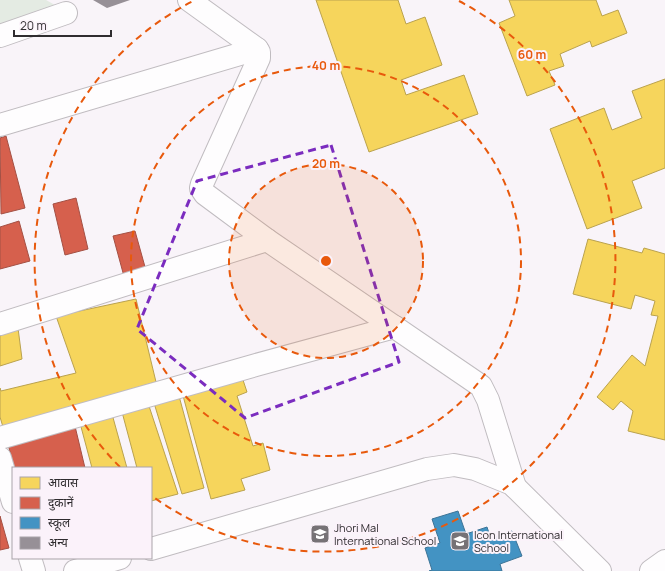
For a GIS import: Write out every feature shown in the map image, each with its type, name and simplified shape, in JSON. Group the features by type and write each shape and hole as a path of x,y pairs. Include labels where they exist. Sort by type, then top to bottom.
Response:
{"street":[{"path":"189,0 257,49 259,55 259,58 202,184 205,194 267,240 481,386 488,400 515,487"},
{"path":"0,36 66,13"},
{"path":"0,125 257,49"},
{"path":"0,324 267,240"},
{"path":"0,438 256,365 395,328"},
{"path":"0,458 12,499"},
{"path":"152,549 427,469 454,465 475,469 512,484 600,571"},
{"path":"30,559 34,571"},
{"path":"75,571 117,559"},
{"path":"651,571 665,561"}],"highlighted area":[{"path":"331,145 399,362 245,418 137,329 197,181"}],"shaded area":[{"path":"0,0 46,0 73,15 0,35"}],"building: आवास":[{"path":"316,0 398,0 406,24 425,17 442,65 401,80 406,95 464,75 478,114 369,152"},
{"path":"509,0 596,0 602,16 618,10 627,33 592,47 590,41 560,54 564,66 549,71 555,85 527,96 499,23 515,16"},
{"path":"665,79 665,168 632,181 642,208 587,229 550,129 604,108 612,130 642,118 632,91"},
{"path":"588,239 642,253 644,248 665,254 665,440 628,431 633,411 621,401 613,410 597,397 632,355 645,366 658,316 651,315 655,301 635,295 631,309 573,294"},
{"path":"136,299 156,382 3,427 0,417 0,388 1,391 76,373 56,316"},
{"path":"18,328 22,359 0,366 0,334"},
{"path":"241,374 247,392 237,396 253,446 263,443 270,470 241,479 245,490 211,499 182,392"},
{"path":"179,396 204,488 182,494 154,403"},
{"path":"148,403 178,494 152,501 152,467 137,467 122,412"},
{"path":"112,414 127,467 92,467 80,423"}],"building: दुकानें":[{"path":"6,136 25,208 1,214 0,138"},
{"path":"76,198 88,249 65,255 53,204"},
{"path":"19,221 30,261 0,269 0,227"},
{"path":"135,231 147,274 125,280 113,236"},
{"path":"74,422 85,467 14,467 7,440"},
{"path":"0,516 9,548 0,550"}],"building: स्कूल":[{"path":"458,511 466,534 487,527 491,539 512,531 522,556 500,564 502,571 429,571 432,570 425,548 440,543 432,519"}],"building: अन्य":[{"path":"93,0 130,0 107,8"}],"place":[{"name":"Jhori Mal International School","path":"320,534"},
{"name":"Icon International School","path":"460,541"}]}
